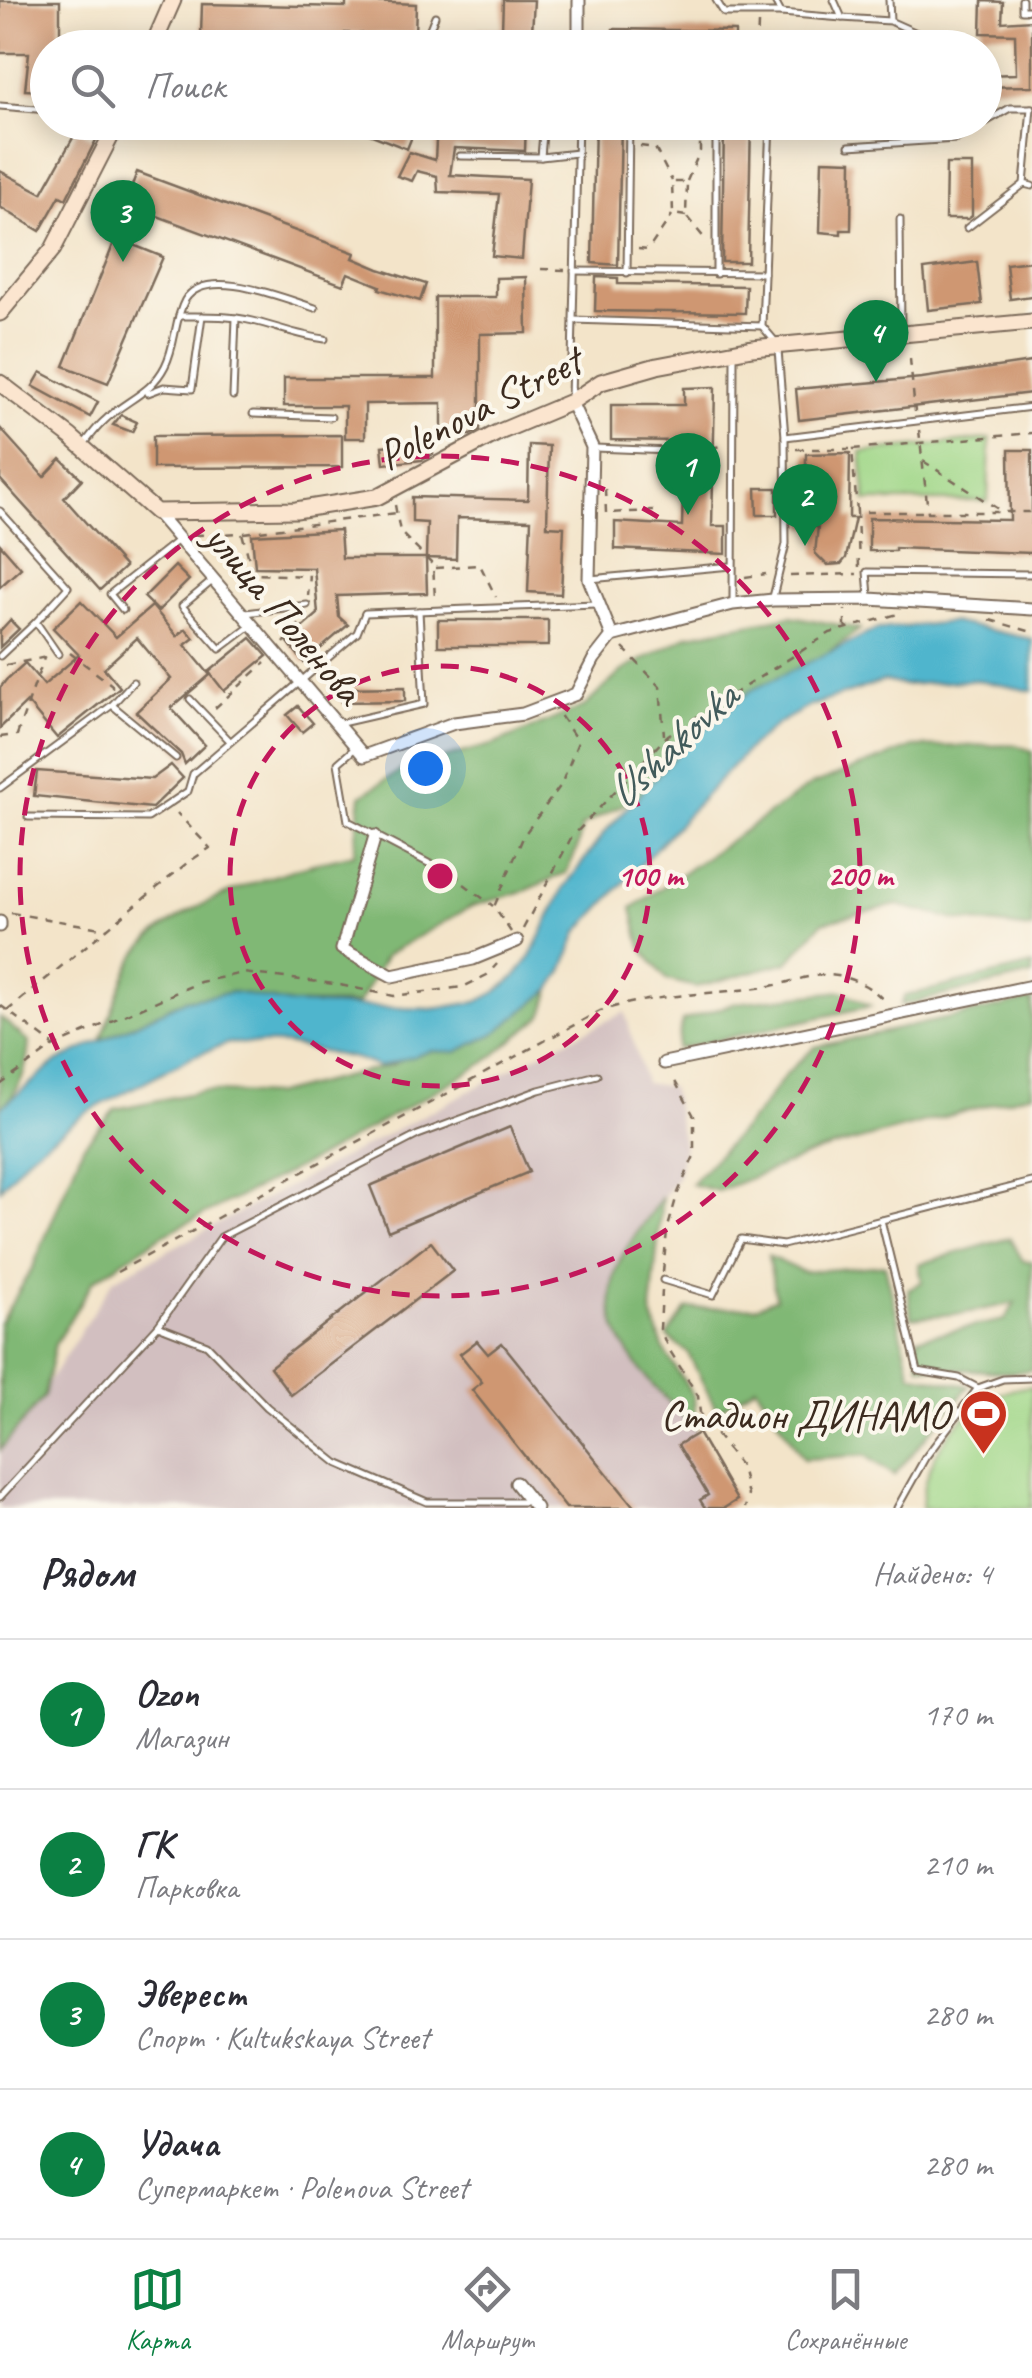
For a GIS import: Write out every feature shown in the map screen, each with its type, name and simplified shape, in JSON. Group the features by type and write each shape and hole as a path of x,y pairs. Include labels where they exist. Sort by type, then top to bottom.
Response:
{"street":[{"path":"159,30 173,0"},
{"path":"579,0 579,30"},
{"path":"0,313 53,249 109,140"},
{"name":"Polenova Street","path":"156,512 296,510 377,497 498,433 571,402 602,382 657,366 734,351 1032,322"},
{"path":"0,383 156,512"},
{"path":"571,402 592,448 589,579 612,636"},
{"name":"улица Поленова","path":"156,512 360,752"},
{"path":"360,752 454,724 523,714 576,694 612,636 733,604 864,599 1032,609"},
{"path":"375,836 342,948 392,976 472,959 517,940"},
{"path":"664,1063 1032,986"},
{"path":"516,1483 534,1505"}],"lane":[{"path":"716,0 724,13 780,12 890,21 910,30"},
{"path":"774,0 780,12"},
{"path":"834,0 842,18"},
{"path":"889,0 890,21"},
{"path":"1022,0 1022,10 1032,10"},
{"path":"429,30 435,16"},
{"path":"0,106 30,108"},
{"path":"968,228 1028,185 1031,108 1010,108 1002,113"},
{"path":"541,157 542,140"},
{"path":"571,402 577,140"},
{"path":"626,273 629,140"},
{"path":"716,140 716,274"},
{"path":"769,140 762,326 778,346 785,437 786,544 772,600"},
{"path":"849,146 956,140"},
{"path":"460,156 577,154"},
{"path":"900,219 901,334"},
{"path":"574,271 764,273"},
{"path":"146,394 166,365 179,316 191,292 206,285 222,284 315,308"},
{"path":"179,316 236,318 295,336 325,339"},
{"path":"82,447 125,404 164,388 192,389 202,316"},
{"path":"233,396 236,318"},
{"path":"573,320 762,326"},
{"path":"733,604 734,351"},
{"path":"785,437 1032,407"},
{"path":"253,414 331,418"},
{"path":"592,448 670,451"},
{"path":"0,511 68,587 0,656"},
{"path":"123,610 110,594 180,539"},
{"path":"589,579 731,566"},
{"path":"864,599 863,573 1032,574"},
{"path":"214,580 182,606 220,649 252,624"},
{"path":"28,817 148,818 188,791 193,774 357,634 365,613 599,604"},
{"path":"242,613 307,605"},
{"path":"336,724 424,704 419,611"},
{"path":"36,622 58,654"},
{"path":"0,788 112,706 133,682"},
{"path":"190,698 230,741"},
{"path":"112,706 176,758"},
{"path":"360,752 338,763 348,821 454,877"},
{"path":"0,1497 158,1326 222,1237 418,1135 539,1090 596,1075"},
{"path":"663,1280 713,1295 741,1239 783,1246 1032,1182"},
{"path":"882,1220 918,1371 959,1378 978,1388"},
{"path":"158,1326 207,1346 267,1407 337,1463 427,1502 534,1505"},
{"path":"897,1508 925,1458 978,1388 1003,1378 1032,1378"}],"path":[{"path":"758,30 759,12"},
{"path":"686,216 687,182 700,151 700,140"},
{"path":"627,248 648,250 673,214 672,182 655,148 629,144"},
{"path":"672,182 687,182"},
{"path":"673,214 686,216 716,252"},
{"path":"541,269 574,271"},
{"path":"910,359 928,512"},
{"path":"794,436 796,452 1032,433"},
{"path":"852,449 864,599"},
{"path":"922,461 1002,512"},
{"path":"392,489 400,532 434,568 435,611"},
{"path":"606,513 654,510"},
{"path":"857,512 1032,512"},
{"path":"180,539 397,513"},
{"path":"206,716 276,653 306,616 310,576 254,574 242,534"},
{"path":"434,568 480,565 489,588 504,608"},
{"path":"739,578 863,573"},
{"path":"845,628 846,599"},
{"path":"454,877 494,907 517,940 571,838 665,738 830,633 910,611"},
{"path":"986,619 1032,632"},
{"path":"612,636 660,686 665,738"},
{"path":"0,666 71,653 112,685 112,706"},
{"path":"0,736 16,734 44,657"},
{"path":"494,907 524,835 560,785 578,742 551,703"},
{"path":"7,1011 210,848 168,804"},
{"path":"0,911 106,929"},
{"path":"0,1085 54,1046 200,982 243,973 394,996 464,987 488,975 497,964"},
{"path":"118,1272 600,1010 632,1000 770,986 826,974 880,994 894,1016"},
{"path":"0,1005 54,1046"}],"shaded area":[{"path":"625,1012 645,1083 671,1087 684,1146 678,1176 620,1260 636,1366 695,1428 737,1500 726,1508 0,1508 0,1450 44,1396 46,1386 114,1279"}],"green space":[{"path":"990,439 988,501 866,501 861,452"},
{"path":"791,616 860,629 821,658 750,691 684,746 637,797 582,826 566,873 527,890 472,906 386,955 358,1004 291,1004 234,992 185,1000 101,1040 132,962 155,935 178,918 237,889 354,854 361,796 403,769 495,744 585,706 622,671 689,635"},
{"path":"1016,745 1032,751 1032,929 957,920 897,905 823,922 788,962 696,987 667,980 641,947 632,908 811,785 913,747"},
{"path":"1032,965 1032,975 901,1005 905,996"},
{"path":"551,989 543,1015 486,1062 319,1157 161,1236 93,1281 55,1344 44,1396 0,1450 0,1323 33,1267 83,1146 115,1109 203,1091 272,1095 392,1065 431,1051 456,1052 494,1034"},
{"path":"842,991 871,1006 677,1049 682,1021 735,1003"},
{"path":"1032,1000 1032,1093 819,1151 718,1191 691,1184 758,1112 786,1074 815,1047"},
{"path":"0,1017 29,1042 22,1079 0,1108"},
{"path":"662,1197 651,1311 663,1348 694,1397 695,1428 644,1374 619,1334 612,1312 612,1288 619,1263"},
{"path":"1010,1238 1023,1261 1032,1261 1032,1370 1011,1373 919,1366 917,1338 1005,1320 1015,1303 911,1318 908,1289 922,1282 919,1264"},
{"path":"768,1256 803,1272 885,1265 911,1374 969,1386 894,1475 865,1455 804,1459 756,1386 717,1411 688,1353 667,1336 687,1309 756,1307 776,1298"},
{"name":"Стадион ДИНАМО","path":"1032,1386 1032,1508 922,1508 932,1465 955,1427 990,1399"}],"water":[{"name":"Ushakovka","path":"951,622 1032,639 1032,691 977,680 903,685 884,681 810,706 779,723 753,744 578,932 563,971 551,989 494,1034 456,1052 431,1051 378,1067 285,1044 229,1043 193,1056 86,1113 29,1155 0,1189 0,1108 58,1061 185,1000 234,992 291,1004 432,1009 477,1002 496,992 515,977 531,956 564,888 604,833 684,746 750,691 877,629"}],"building":[{"path":"503,0 534,0 532,30 478,30 502,29"},
{"path":"0,1 60,1 60,30 30,30 30,90 25,90 29,53 0,53"},
{"path":"346,1 416,4 415,30 201,30 202,4 346,7"},
{"path":"982,1 1003,2 1002,22 1032,20 1032,86 1002,87 1002,74 1016,74 1015,34 981,30"},
{"path":"72,140 96,140 66,199 60,196 40,231 0,207 0,171 42,193"},
{"path":"384,140 411,140 407,149"},
{"path":"436,140 525,140 525,151 454,148 450,175 528,179 522,259 492,256 499,194 438,192 437,176 417,171 412,181 397,176 409,152 435,160"},
{"path":"595,140 621,140 618,265 592,263"},
{"path":"724,140 751,140 748,262 722,262"},
{"path":"822,160 852,161 851,230 841,230 841,234 820,232"},
{"path":"946,164 972,164 972,216 968,219 945,219"},
{"path":"137,172 355,253 353,258 426,284 420,301 379,289 380,286 348,273 343,285 125,204"},
{"path":"116,238 163,257 108,383 64,366"},
{"path":"1032,261 1032,296 1010,299 1006,264"},
{"path":"977,262 982,304 928,310 924,269"},
{"path":"526,277 527,333 480,334 480,430 470,435 442,435 442,403 365,404 365,438 345,438 345,406 284,406 284,378 435,378 435,297 496,297 496,278"},
{"path":"596,277 618,278 618,284 746,286 745,313 595,311"},
{"path":"1031,362 1032,393 799,420 796,389 922,378"},
{"path":"41,372 98,402 90,417 33,386"},
{"path":"715,387 712,526 726,526 726,554 615,549 615,522 682,526 684,460 682,441 611,440 611,405 684,405 684,388"},
{"path":"121,415 137,422 132,432 113,425"},
{"path":"0,428 44,477 61,459 82,479 64,498 125,567 100,590 0,479"},
{"path":"342,435 342,467 153,468 153,436"},
{"path":"432,442 433,454 422,460 384,464 382,446"},
{"path":"529,445 549,446 547,526 564,527 561,594 528,592 531,520 457,518 456,559 426,558 427,523 412,522 412,497 528,500"},
{"path":"1009,450 1032,450 1032,553 895,548 869,551 869,518 1010,520"},
{"path":"850,453 849,518 855,518 846,558 841,564 827,565 815,553 818,527 805,527 806,454"},
{"path":"756,488 777,488 777,515 757,515"},
{"path":"340,530 342,558 426,558 427,593 337,596 339,617 348,625 304,663 287,641 318,614 314,568 255,567 252,535"},
{"path":"0,544 21,568 0,587"},
{"path":"175,566 189,580 158,611 144,597"},
{"path":"81,601 116,637 152,606 177,636 186,629 194,638 185,645 210,675 171,708 205,745 185,764 181,754 136,712 171,679 137,638 104,668 120,687 57,738 27,702 0,728 0,688 6,680 25,663 44,685 79,655 53,628"},
{"path":"10,620 19,629 0,647 0,631"},
{"path":"438,620 548,620 548,646 438,646"},
{"path":"251,638 267,656 224,691 209,672"},
{"path":"405,687 405,701 341,702 341,688"},
{"path":"298,706 313,723 302,732 287,715"},
{"path":"171,765 183,778 152,808 34,796 37,771 152,779"},
{"path":"510,1127 529,1172 388,1231 370,1186"},
{"path":"431,1242 453,1271 291,1395 270,1367"},
{"path":"477,1341 488,1354 502,1343 635,1508 566,1508 472,1390 482,1382 460,1354"},
{"path":"698,1433 737,1500 724,1508 705,1508 700,1500 708,1495 678,1445"}],"place":[{"name":"Эверест","path":"123,262"},
{"name":"Удача","path":"876,382"},
{"name":"Ozon","path":"688,515"},
{"name":"ГК","path":"805,546"},
{"name":"Стадион ДИНАМО","path":"984,1456"}]}
